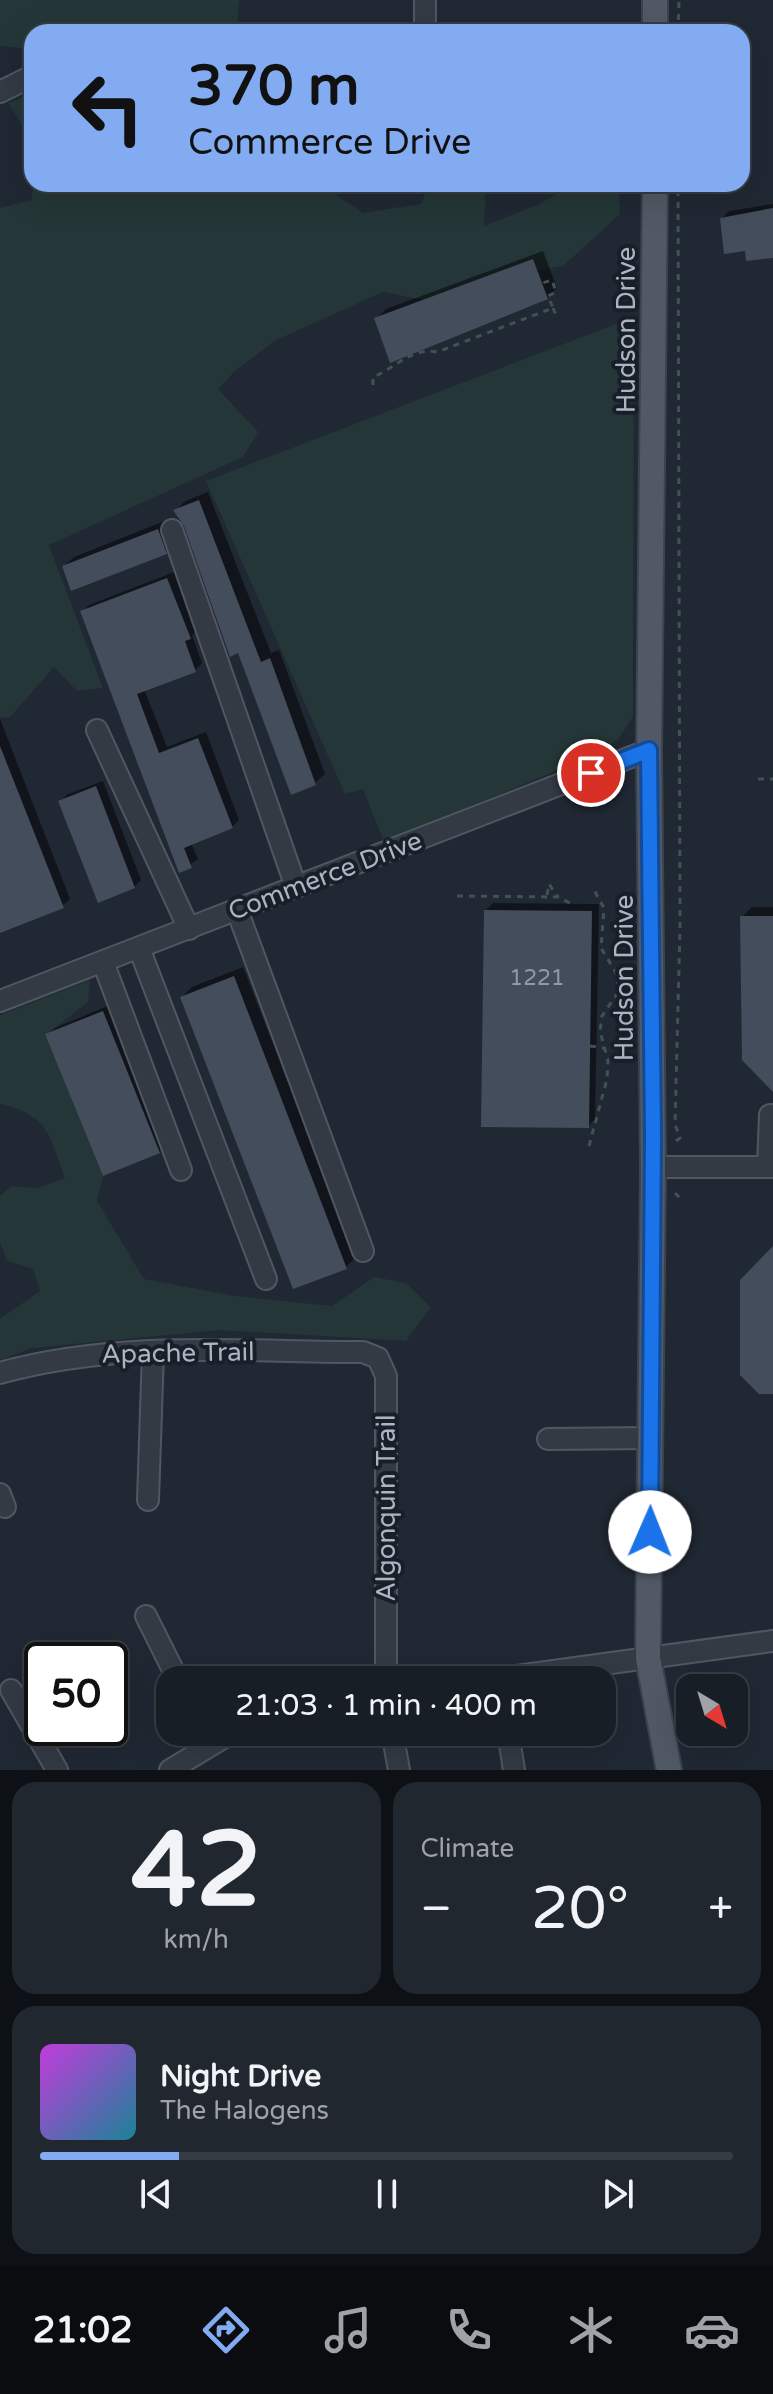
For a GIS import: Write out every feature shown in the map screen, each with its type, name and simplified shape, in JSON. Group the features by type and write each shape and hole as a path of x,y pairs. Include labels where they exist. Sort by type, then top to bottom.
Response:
{"main road":[{"path":"655,0 655,24"},
{"name":"Hudson Drive","path":"655,192 649,750 653,1167 648,1658 669,1770"}],"street":[{"path":"425,0 425,24"},
{"path":"0,92 24,80"},
{"path":"172,530 296,887"},
{"path":"97,730 189,929"},
{"name":"Commerce Drive","path":"0,1001 649,750"},
{"path":"237,910 363,1251"},
{"path":"139,948 266,1279"},
{"path":"103,962 181,1170"},
{"path":"653,1167 771,1167 770,1115 773,1115"},
{"path":"148,1500 153,1352"},
{"name":"Apache Trail","path":"0,1373 81,1355 359,1352"},
{"name":"Algonquin Trail","path":"359,1352 378,1358 386,1376 386,1666"},
{"path":"548,1439 651,1438"},
{"path":"146,1616 171,1666"},
{"path":"591,1666 773,1641"},
{"path":"11,1690 57,1770"},
{"path":"170,1770 198,1746"},
{"path":"395,1746 399,1770"},
{"path":"510,1746 514,1770"}],"path":[{"path":"678,24 679,0"},
{"path":"676,1141 680,1138 675,1124 680,927 678,192"},
{"path":"542,283 552,280 556,292 548,296 556,315"},
{"path":"373,385 373,377 385,372 389,364 428,350 437,352 553,308"},
{"path":"758,779 773,779"},
{"path":"547,897 549,884 558,897"},
{"path":"589,1146 607,1079 602,1016 617,994 618,976 601,948 604,908 592,886"},
{"path":"457,896 558,897 572,904"},
{"path":"590,1046 604,1048"},
{"path":"675,1193 680,1198"}],"shaded area":[{"path":"0,0 239,0 238,24 24,24 24,48 0,46"},
{"path":"24,97 24,128 8,103"},
{"path":"32,192 332,192 363,213 421,204 426,192 486,192 484,226 537,205 559,192 619,192 620,214 563,266 479,280 424,300 383,292 276,340 236,370 218,389 258,432 243,457 49,545 103,688 77,691 54,667 10,717 0,718 0,208 32,200"},
{"path":"634,317 633,717 619,738 602,752 384,842 363,789 345,794 206,481"},
{"path":"90,980 88,1002 46,1035 103,1176 97,1201 144,1279 235,1296 332,1306 374,1277 406,1283 431,1307 406,1341 220,1330 32,1348 0,1360 0,1319 40,1291 33,1269 7,1261 0,1242 0,1196 11,1186 37,1188 65,1178 50,1139 38,1121 29,1114 0,1104 0,1015"}],"building":[{"path":"773,208 773,258 746,261 745,251 724,254 720,218"},
{"path":"533,259 548,299 390,363 374,318"},
{"path":"199,500 261,662 270,658 316,785 291,795 238,653 230,657 184,526 173,510"},
{"path":"158,529 167,554 71,591 62,566"},
{"path":"167,578 191,639 185,641 196,672 137,694 159,753 198,738 233,828 184,848 192,868 179,873 80,611"},
{"path":"0,746 64,908 0,933"},
{"path":"96,786 135,888 98,903 58,801"},
{"path":"484,910 592,911 589,1128 481,1127"},
{"path":"740,916 773,916 773,1092 742,1060"},
{"path":"234,976 347,1269 293,1289 180,997"},
{"path":"103,1011 160,1153 103,1176 45,1034"},
{"path":"773,1246 773,1394 759,1394 740,1375 740,1280"}],"route":[{"path":"591,773 649,750 653,1137 650,1532"}]}
